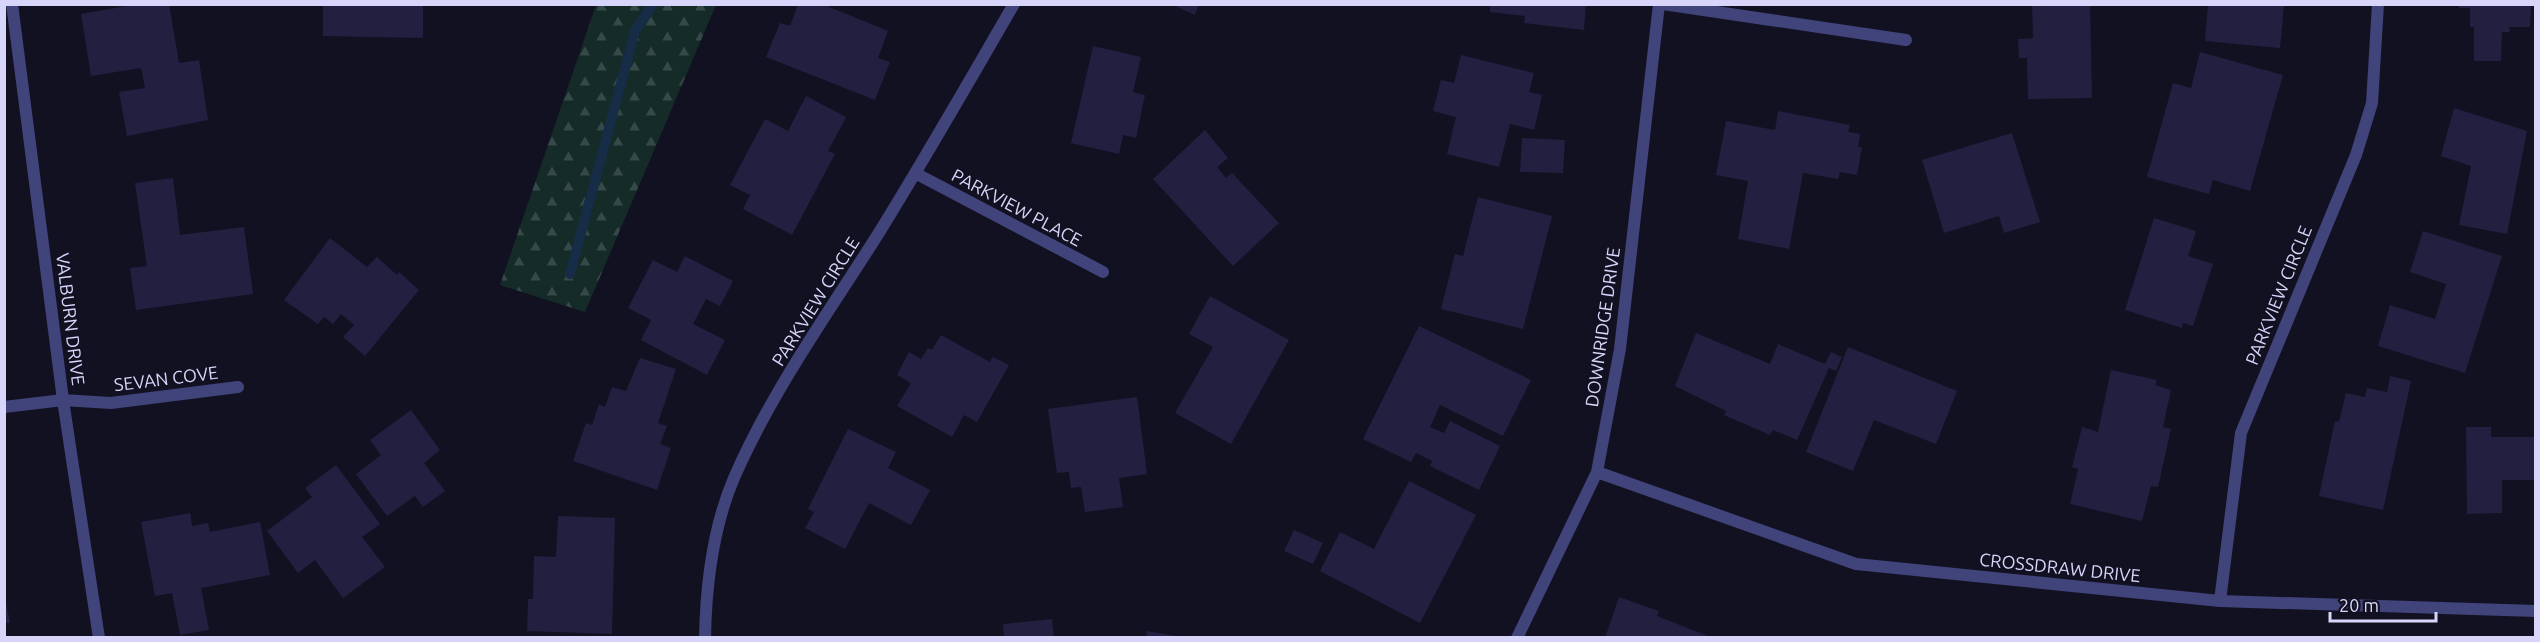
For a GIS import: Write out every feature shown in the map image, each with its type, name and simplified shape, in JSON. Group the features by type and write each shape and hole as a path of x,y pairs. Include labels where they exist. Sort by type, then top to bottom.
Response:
{"street":[{"name":"VALBURN DRIVE","path":"12,4 63,400 99,638"},
{"name":"PARKVIEW CIRCLE","path":"705,638 706,595 717,535 734,479 766,412 915,173 1014,4"},
{"path":"1661,4 1906,40"},
{"name":"DOWNRIDGE DRIVE","path":"1517,638 1597,472 1620,349 1661,4"},
{"name":"PARKVIEW CIRCLE","path":"2220,602 2241,433 2356,155 2372,103 2378,4"},
{"name":"PARKVIEW PLACE","path":"915,173 1102,272"},
{"name":"SEVAN COVE","path":"4,407 63,400 111,404 238,387"},
{"name":"CROSSDRAW DRIVE","path":"1597,472 1856,564 2220,602 2535,611"}],"green space":[{"path":"596,5 716,5 585,312 500,285"}],"building":[{"path":"138,4 169,4 179,63 199,60 208,120 127,136 119,92 145,88 141,68 91,76 81,14"},
{"path":"323,4 423,4 423,38 323,36"},
{"path":"798,4 822,4 888,31 878,58 890,62 875,100 766,57 780,23 790,26"},
{"path":"1171,4 1199,4 1195,15"},
{"path":"1490,4 1586,4 1584,30 1524,23 1525,16 1490,12"},
{"path":"2032,4 2090,4 2092,98 2028,99 2027,58 2019,58 2018,39 2033,38"},
{"path":"2208,4 2284,4 2280,48 2205,41"},
{"path":"2459,4 2531,4 2530,27 2509,27 2510,32 2502,32 2501,61 2474,61 2474,27 2470,27 2470,8 2459,8"},
{"path":"1093,46 1141,57 1133,92 1145,95 1136,138 1123,135 1119,154 1071,143"},
{"path":"2200,52 2283,75 2250,191 2213,180 2209,194 2147,177 2173,83 2191,88"},
{"path":"1461,55 1534,73 1529,92 1542,95 1534,130 1510,124 1499,167 1447,154 1456,117 1433,111 1441,80 1454,83"},
{"path":"806,96 846,117 828,151 835,154 792,235 743,209 750,195 730,185 765,119 788,131"},
{"path":"2454,108 2527,131 2507,234 2459,225 2471,166 2441,156"},
{"path":"1778,111 1850,125 1848,132 1860,134 1858,147 1862,147 1857,175 1840,172 1838,179 1803,173 1789,249 1738,239 1748,181 1716,175 1726,121 1775,130"},
{"path":"1205,130 1228,158 1217,167 1226,178 1232,173 1279,223 1233,266 1153,179"},
{"path":"2012,133 2040,222 2004,233 1999,216 1944,233 1922,160"},
{"path":"1522,138 1565,140 1563,173 1520,172"},
{"path":"173,178 180,235 244,227 253,294 136,310 130,268 147,266 135,183"},
{"path":"1478,197 1552,216 1523,329 1441,309 1455,254 1463,256"},
{"path":"2154,218 2196,231 2188,256 2213,264 2193,326 2183,323 2182,328 2125,310"},
{"path":"2423,231 2502,256 2465,373 2378,346 2390,305 2435,319 2446,284 2410,272"},
{"path":"330,238 367,267 377,257 419,290 365,356 343,337 354,325 341,314 333,324 324,317 318,324 284,300"},
{"path":"685,256 733,281 720,306 706,299 693,324 725,340 707,375 641,340 651,320 628,308 653,260 677,272"},
{"path":"1210,296 1289,340 1231,444 1175,413 1213,347 1189,334"},
{"path":"1419,326 1531,380 1503,436 1440,405 1430,427 1444,433 1450,421 1500,446 1479,490 1430,466 1432,461 1416,453 1411,462 1363,439"},
{"path":"1696,333 1770,364 1778,344 1825,364 1831,352 1842,357 1836,371 1829,368 1797,440 1773,430 1770,435 1724,415 1726,411 1675,386"},
{"path":"941,335 990,362 993,357 1009,365 977,422 964,415 952,437 897,406 911,383 897,375 909,352 921,359 928,348 932,350"},
{"path":"1848,347 1957,391 1936,444 1874,420 1853,471 1806,452"},
{"path":"640,358 676,369 658,423 667,426 660,444 671,448 657,490 573,461 586,423 592,425 599,404 605,407 612,387 626,391"},
{"path":"2111,370 2157,380 2155,385 2171,390 2163,427 2171,429 2158,487 2151,486 2142,521 2070,504 2078,469 2072,467 2082,427 2098,432"},
{"path":"2390,376 2411,381 2383,510 2319,496 2335,421 2339,422 2346,393 2365,397 2367,388 2387,392"},
{"path":"1137,397 1147,474 1119,478 1123,507 1085,512 1081,487 1071,488 1069,472 1057,473 1048,409"},
{"path":"411,410 440,450 424,463 445,491 423,507 415,496 387,516 356,474 381,455 370,440"},
{"path":"2466,427 2491,427 2491,437 2536,437 2536,480 2502,480 2502,513 2467,514"},
{"path":"848,429 896,452 888,468 930,490 911,525 869,503 845,549 805,528 814,512 808,509"},
{"path":"336,465 380,524 362,537 385,567 343,598 315,560 298,573 267,531 312,497 305,488"},
{"path":"1409,481 1476,515 1420,623 1320,571 1340,532 1374,549"},
{"path":"190,513 192,526 208,523 210,532 260,522 270,575 201,588 209,630 180,635 172,593 155,596 141,522"},
{"path":"558,516 615,518 612,634 527,631 528,599 533,599 534,556 556,557"},
{"path":"1294,530 1323,543 1313,564 1284,551"},
{"path":"4,592 10,623 4,623"},
{"path":"1619,597 1659,611 1657,616 1713,638 1605,638"},
{"path":"1052,619 1054,638 1004,638 1003,624"},
{"path":"1147,631 1176,636 1176,638 1146,638"}],"waterway":[{"path":"570,274 635,31 653,4"}]}
